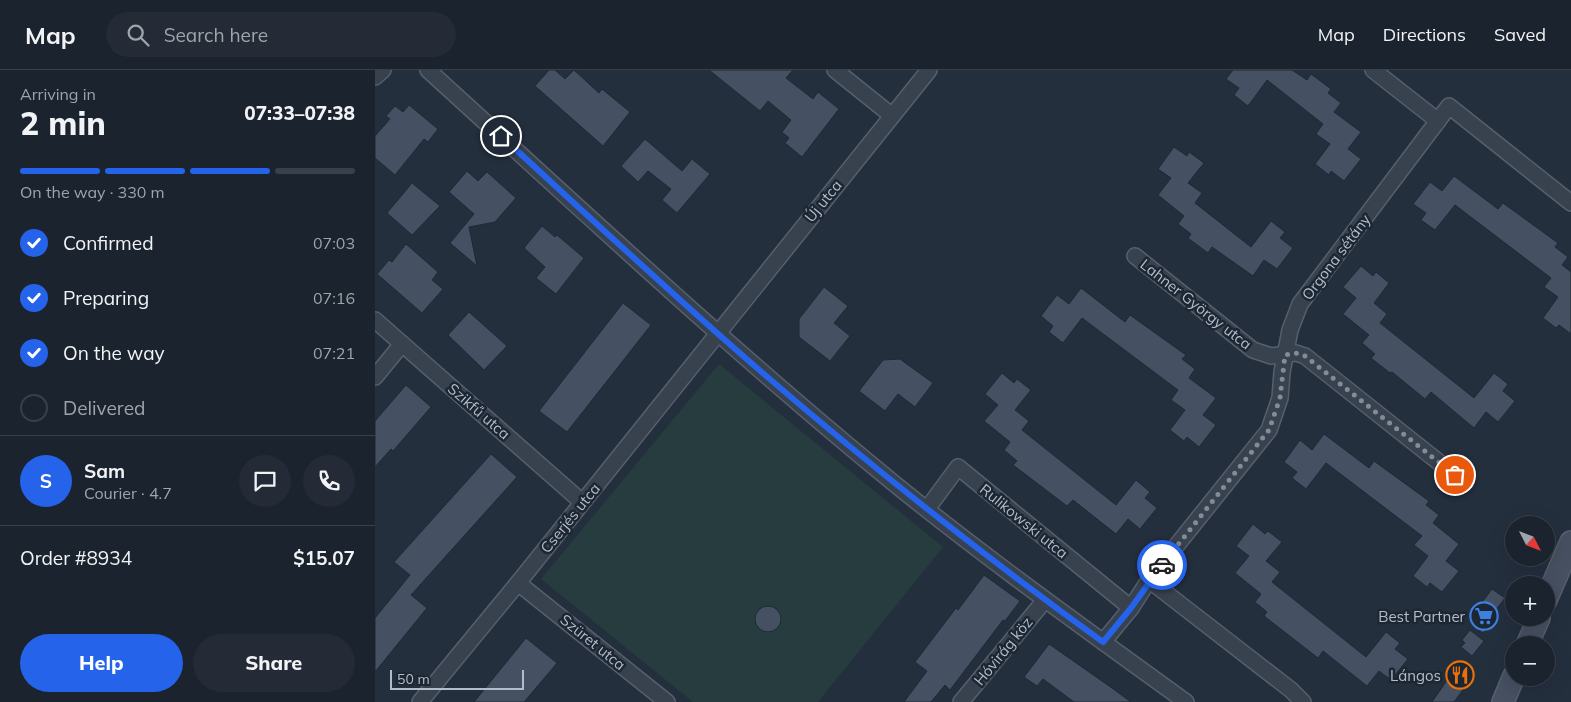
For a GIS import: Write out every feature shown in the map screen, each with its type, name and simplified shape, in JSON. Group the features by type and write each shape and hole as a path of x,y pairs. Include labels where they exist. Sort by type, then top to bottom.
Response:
{"street":[{"path":"375,77 383,70"},
{"path":"429,70 717,333 897,485 1045,600 1186,702"},
{"path":"835,70 891,115"},
{"name":"Új utca","path":"717,333 929,70"},
{"path":"1373,70 1438,121"},
{"name":"Orgona sétány","path":"1103,642 1131,608 1149,580 1269,430 1280,398 1290,330 1300,304 1449,106 1571,203"},
{"name":"Lahner György utca","path":"1135,256 1253,350 1271,356 1296,353 1305,356 1455,475"},
{"name":"Szikfű utca","path":"375,320 582,502"},
{"name":"Cserjés utca","path":"420,702 518,583 717,333"},
{"path":"375,377 403,344"},
{"name":"Rulikowski utca","path":"927,508 958,466 1131,608"},
{"path":"1555,579 1571,542"},
{"path":"1149,580 1291,690 1303,702"},
{"name":"Szüret utca","path":"518,583 667,702"},
{"name":"Hóvirág köz","path":"961,702 1045,600"},
{"path":"1503,702 1510,686"}],"green space":[{"path":"719,364 943,547 818,702 693,702 541,579"}],"building":[{"path":"549,70 555,70 565,79 574,70 599,93 602,89 630,112 603,146 535,86"},
{"path":"709,70 793,70 786,78 813,99 818,92 839,109 802,157 785,143 789,138 782,132 791,120 768,101 760,111"},
{"path":"1233,70 1292,70 1307,80 1311,74 1331,89 1328,93 1341,103 1334,112 1361,132 1348,149 1361,159 1344,181 1331,171 1329,175 1315,164 1330,144 1316,134 1323,124 1267,80 1248,106 1234,95 1239,88 1226,79"},
{"path":"409,105 438,129 428,142 424,139 395,175 375,158 375,136 390,119 386,116 395,106 403,112"},
{"path":"645,139 682,171 692,159 710,174 677,213 662,200 671,189 648,171 638,182 621,166"},
{"path":"1174,147 1187,156 1189,152 1204,163 1188,183 1202,193 1195,203 1251,247 1271,221 1285,232 1280,238 1293,248 1277,269 1264,260 1253,276 1212,247 1208,253 1188,238 1191,234 1178,224 1184,216 1158,195 1171,178 1158,169"},
{"path":"467,171 478,181 487,172 516,198 495,222 469,227 477,266 450,243 474,214 449,192"},
{"path":"1454,176 1498,209 1503,203 1558,243 1555,247 1568,257 1562,265 1571,272 1571,334 1559,325 1556,328 1543,318 1558,297 1544,287 1551,278 1455,205 1435,230 1421,220 1426,213 1413,204 1430,182 1442,191"},
{"path":"412,183 440,206 412,235 387,213"},
{"path":"542,226 555,237 557,235 584,258 556,294 536,278 545,267 524,248"},
{"path":"406,244 438,272 432,280 443,289 422,313 377,274 389,260 392,262"},
{"path":"1361,266 1373,276 1376,272 1389,283 1374,303 1387,314 1380,323 1474,398 1494,373 1508,384 1503,391 1515,401 1498,422 1486,412 1474,428 1431,392 1425,399 1392,372 1390,373 1371,358 1375,354 1362,343 1369,335 1343,314 1356,298 1343,287"},
{"path":"824,287 848,306 834,323 850,336 830,361 799,337 799,319"},
{"path":"1081,288 1125,322 1130,315 1186,355 1182,359 1195,369 1189,378 1216,398 1203,415 1216,425 1199,447 1187,437 1184,441 1170,430 1185,410 1171,400 1178,390 1082,318 1063,343 1049,332 1053,326 1041,316 1057,295 1069,304"},
{"path":"623,303 651,325 567,432 539,411"},
{"path":"469,312 507,346 484,370 448,335"},
{"path":"900,359 933,383 915,407 898,394 885,411 859,391 883,360"},
{"path":"1002,373 1014,383 1017,379 1031,390 1015,410 1029,421 1022,430 1116,505 1136,480 1150,492 1145,498 1157,508 1140,529 1128,519 1116,534 1073,500 1067,506 1013,465 1017,461 1004,450 1010,442 984,421 998,405 985,394"},
{"path":"406,385 431,407 393,451 391,449 375,467 375,421"},
{"path":"1324,434 1369,468 1374,461 1429,501 1426,505 1439,515 1433,523 1459,544 1446,561 1459,571 1442,592 1430,583 1427,587 1413,576 1428,556 1414,545 1422,536 1326,463 1306,489 1292,478 1297,472 1284,462 1300,440 1312,450"},
{"path":"491,454 517,477 411,595 427,608 375,672 375,618 410,575 394,562"},
{"path":"1253,524 1265,534 1268,531 1282,542 1266,561 1280,572 1272,582 1366,657 1386,632 1400,643 1395,649 1408,659 1391,680 1379,671 1367,686 1323,651 1318,658 1264,616 1267,612 1255,602 1261,594 1235,573 1249,556 1236,546"},
{"path":"984,575 1020,601 1005,621 1003,620 950,690 945,685 931,702 904,702 927,671 915,662"},
{"path":"1492,589 1505,598 1495,611 1498,614 1483,633 1472,625 1476,619 1472,616"},
{"path":"768,606 777,610 781,619 777,628 768,632 759,628 755,619 759,610"},
{"path":"1470,630 1484,641 1472,656 1461,647 1465,643 1462,640"},
{"path":"526,638 557,663 524,702 474,702"},
{"path":"1049,644 1131,702 1074,702 1043,679 1037,686 1024,677"},
{"path":"1459,663 1471,672 1467,677 1470,680 1454,702 1432,702"}],"way so far":[{"path":"1162,565 1269,430 1280,398 1285,355 1296,353 1305,356 1455,475"}],"place":[{"name":"Best Partner","path":"1484,616"},
{"name":"Lángos","path":"1460,675"}],"route":[{"path":"501,136 717,333 897,485 1045,600 1103,642 1131,608 1149,580 1162,565"}]}
